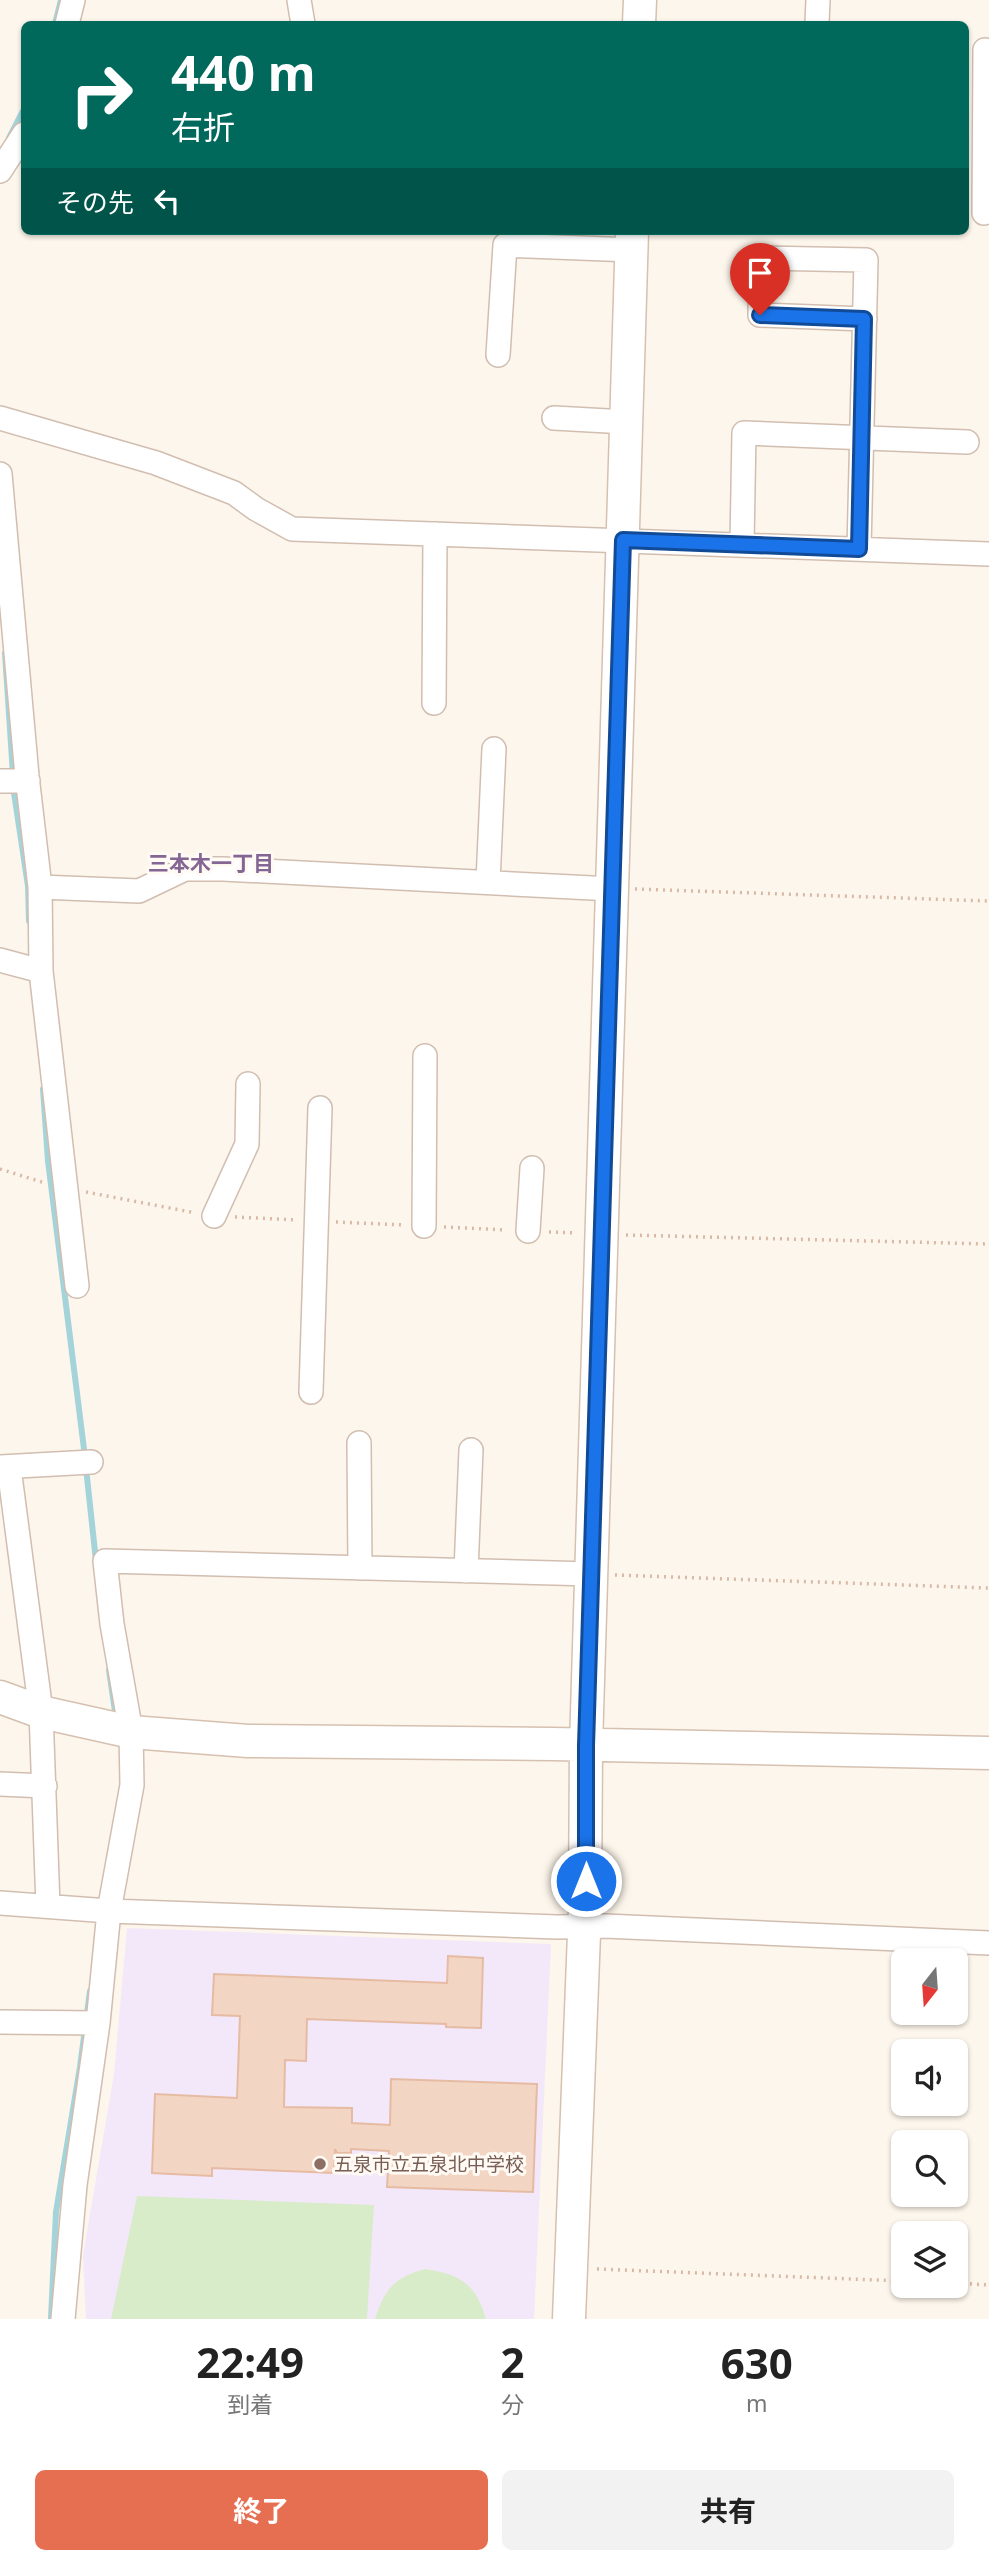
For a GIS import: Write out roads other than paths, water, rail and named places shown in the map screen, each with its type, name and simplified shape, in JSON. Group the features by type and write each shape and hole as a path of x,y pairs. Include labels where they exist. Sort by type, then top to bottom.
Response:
{"street":[{"path":"67,21 73,0"},
{"path":"299,0 302,21"},
{"path":"639,0 639,21"},
{"path":"817,21 818,0"},
{"path":"980,50 984,214"},
{"path":"0,171 21,139"},
{"path":"498,355 505,245 632,241 586,1746 585,1908 569,2319"},
{"path":"859,549 866,260 761,258 760,315 864,319"},
{"path":"0,418 169,468 234,493 292,529 989,554"},
{"path":"554,418 626,422"},
{"path":"742,544 744,433 967,442"},
{"path":"0,474 40,887 41,971 77,1286"},
{"path":"434,703 435,534"},
{"path":"488,883 495,749"},
{"path":"0,781 28,781"},
{"path":"40,887 139,891 185,869 198,869 612,888"},
{"path":"0,960 41,971"},
{"path":"424,1226 425,1056"},
{"path":"214,1216 247,1144 248,1084"},
{"path":"311,1392 320,1108"},
{"path":"528,1231 532,1168"},
{"path":"359,1443 360,1568"},
{"path":"466,1571 471,1450"},
{"path":"48,1906 41,1712 4,1467 91,1462"},
{"path":"63,2319 75,2185 98,2023 109,1910 132,1785 131,1732 112,1624 105,1561 592,1574"},
{"path":"0,1697 41,1712 131,1732 248,1741 989,1753"},
{"path":"0,1784 45,1786"},
{"path":"0,1903 109,1910 989,1943"},
{"path":"0,2022 98,2023"}],"waterway":[{"path":"56,21 61,0"},
{"path":"9,138 21,115"},
{"path":"5,653 13,775"},
{"path":"13,786 28,886 29,921"},
{"path":"43,1089 48,1161 85,1457"},
{"path":"86,1468 96,1561"},
{"path":"109,1670 116,1718"},
{"path":"51,2319 56,2212 90,1991"}],"place":[{"name":"五泉市立五泉北中学校","path":"320,2164"}],"district":[{"name":"三本木一丁目","path":"211,864"}]}
